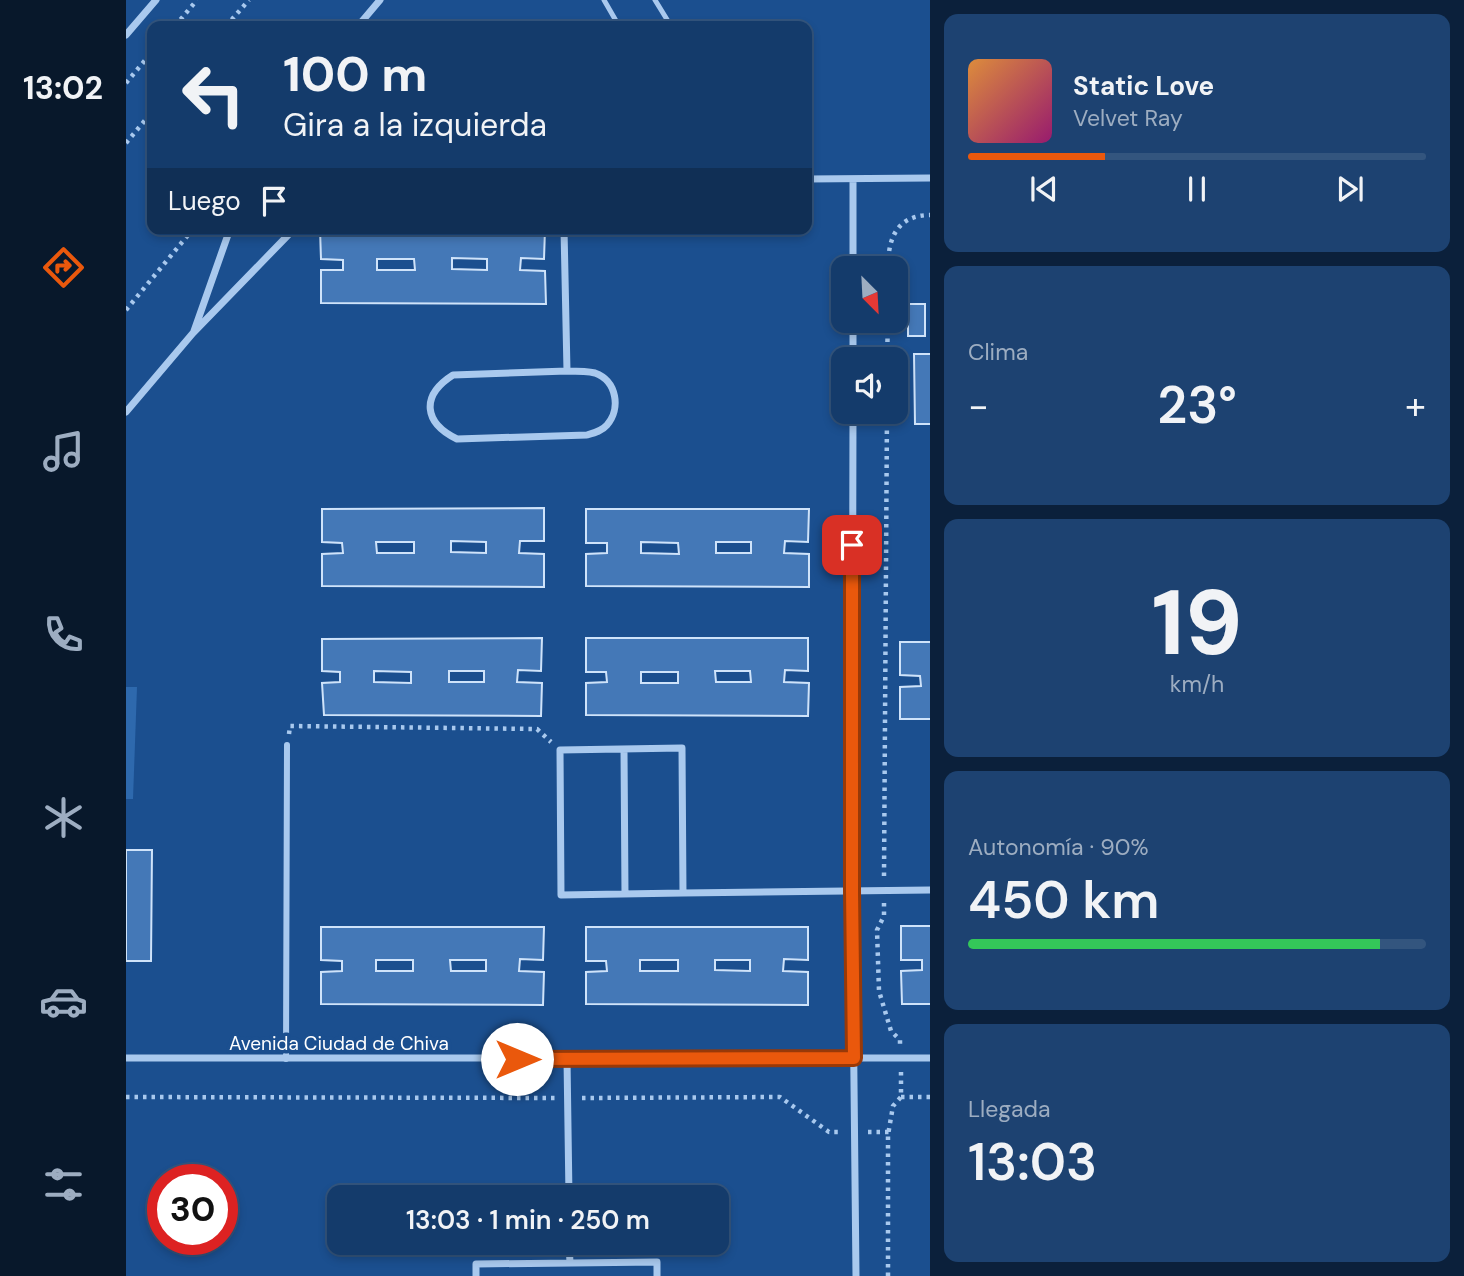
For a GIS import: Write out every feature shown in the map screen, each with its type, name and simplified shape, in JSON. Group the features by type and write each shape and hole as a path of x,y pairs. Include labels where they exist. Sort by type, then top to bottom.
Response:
{"street":[{"path":"126,35 156,0"},
{"path":"362,21 380,0"},
{"path":"812,179 930,178"},
{"path":"853,179 853,256"},
{"path":"193,333 228,235"},
{"path":"126,412 193,333 288,235"},
{"path":"564,235 567,371"},
{"path":"567,371 594,373 611,386 616,405 614,416 603,429 587,435 457,439 442,432 432,415 431,402 435,390 453,375 567,371"},
{"path":"853,424 852,891 856,1276"},
{"path":"286,1059 287,745"},
{"path":"683,893 682,748 560,750 561,895 930,890"},
{"path":"624,749 625,894"},
{"name":"Avenida Ciudad de Chiva","path":"126,1058 930,1058"},
{"path":"568,1059 569,1185"},
{"path":"570,1255 570,1263"},
{"path":"476,1276 476,1264 657,1262 657,1276"}],"lane":[{"path":"604,0 616,21"},
{"path":"655,0 668,21"}],"path":[{"path":"179,21 197,0"},
{"path":"230,21 249,0"},
{"path":"126,83 147,58"},
{"path":"126,143 147,118"},
{"path":"888,256 893,232 906,222 930,215"},
{"path":"126,310 188,235"},
{"path":"884,881 887,424"},
{"path":"287,745 290,726 537,729 560,750"},
{"path":"884,907 884,916 877,930 879,991 891,1031 900,1040"},
{"path":"888,1276 889,1132 893,1107 901,1097 901,1079"},
{"path":"126,1097 556,1098"},
{"path":"578,1098 780,1097 829,1132"},
{"path":"901,1097 930,1097"},
{"path":"877,1131 889,1132"}],"shaded area":[{"path":"126,687 137,687 133,799 126,799"}],"building":[{"path":"320,235 545,235 544,259 521,258 520,270 545,271 546,304 321,303 321,270 343,270 343,260 321,259","holes":["452,258 487,259 487,270 452,269","377,259 414,259 415,270 377,270"]},
{"path":"908,304 925,304 925,336 908,336"},
{"path":"914,354 930,354 930,424 915,424"},
{"path":"544,508 544,541 520,541 519,553 544,554 544,587 322,586 322,554 343,553 342,543 322,542 322,509","holes":["451,541 486,542 486,553 451,552","376,542 414,542 414,553 377,553"]},
{"path":"586,509 809,509 808,542 785,541 784,553 809,554 809,587 586,586 586,554 607,553 607,543 586,543","holes":["641,542 678,543 679,554 641,553","716,542 751,542 751,553 716,553"]},
{"path":"542,638 541,671 518,670 517,682 542,683 541,716 324,715 322,683 340,682 340,672 322,671 322,639","holes":["374,671 411,672 411,683 374,682","449,671 484,671 484,682 449,682"]},
{"path":"586,638 808,638 808,671 785,670 784,682 809,683 808,716 586,715 586,683 607,682 606,672 586,672","holes":["715,671 750,671 751,682 716,682","641,672 678,672 678,683 641,683"]},
{"path":"900,642 930,642 930,719 900,719 900,687 921,686 920,676 900,675"},
{"path":"126,850 152,850 151,961 126,961"},
{"path":"901,926 930,926 930,1004 902,1004 901,971 922,970 922,960 901,960"},
{"path":"321,927 544,927 543,960 520,959 519,971 544,972 543,1005 321,1004 321,972 342,971 342,961 321,960","holes":["376,960 413,960 413,971 376,971","450,960 486,960 486,971 451,971"]},
{"path":"586,927 808,927 808,960 784,959 783,971 808,972 808,1005 586,1004 586,972 607,971 606,961 586,961","holes":["640,960 678,960 678,971 640,971","715,960 750,960 750,971 715,970"]}],"route":[{"path":"517,1059 854,1058 852,545"}]}
